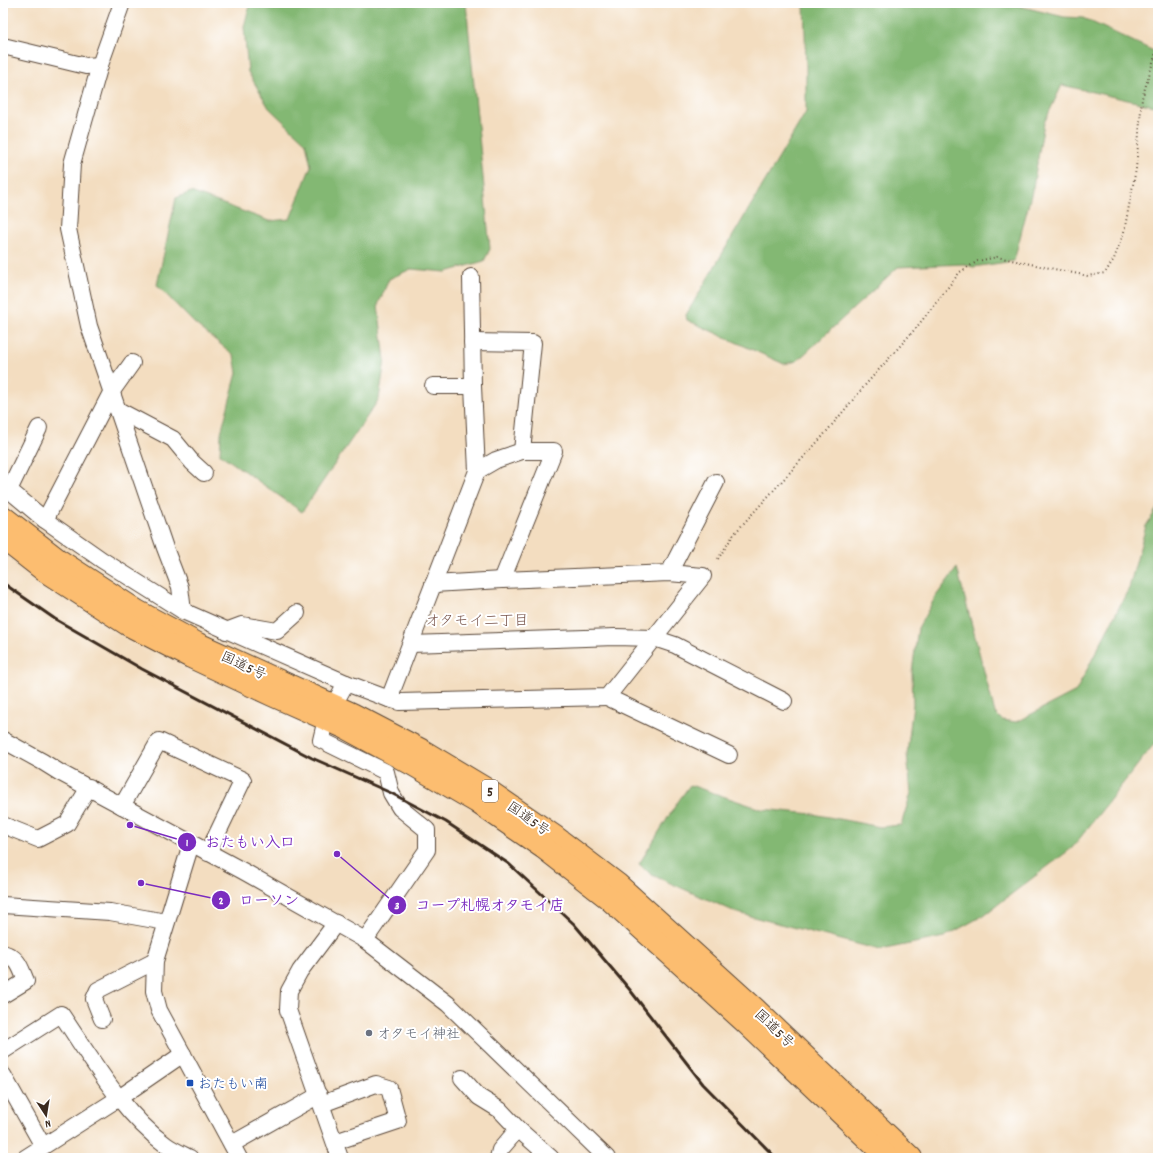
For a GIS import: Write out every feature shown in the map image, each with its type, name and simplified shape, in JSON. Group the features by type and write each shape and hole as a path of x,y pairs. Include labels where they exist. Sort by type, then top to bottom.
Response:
{"highway":[{"name":"国道5号","path":"3,517 57,559 137,611 330,713 477,802 544,848 607,897 743,1020 888,1158"},
{"name":"国道5号","path":"3,538 45,571 127,624 191,657 272,695 330,713 352,714 421,750 486,788 554,836 617,884 755,1009 911,1158"}],"street":[{"path":"122,3 100,65 72,164 68,229 89,326 164,548 180,587 183,611"},
{"path":"3,46 86,66 100,65"},
{"path":"389,699 477,471 473,386 471,277"},
{"path":"472,342 533,343 522,451"},
{"path":"46,520 112,391 132,363"},
{"path":"433,386 473,386"},
{"path":"118,410 173,439 192,462 204,473"},
{"path":"39,428 6,487 46,520 102,560 183,611 346,683 399,702 607,697 729,755"},
{"path":"477,471 496,460 522,451 554,451 502,580"},
{"path":"669,573 716,482"},
{"path":"433,584 669,573 703,576 607,697"},
{"path":"226,631 242,625 277,632 297,613"},
{"path":"411,644 615,637 654,638 675,645 784,701"},
{"path":"346,683 330,713 321,740 386,772 391,793 400,808 427,830 427,850 365,940"},
{"path":"3,740 191,844 244,871 365,940 448,1004 607,1158"},
{"path":"122,806 159,741 243,780 208,853"},
{"path":"3,825 38,839 67,824 89,787"},
{"path":"191,844 155,961 154,991 159,1010 236,1151 321,1100 376,1084 388,1088 398,1121 335,1142"},
{"path":"3,905 110,912 166,922"},
{"path":"336,923 300,971 289,990 288,1010 321,1100 340,1158"},
{"path":"3,953 18,960 26,981 3,995"},
{"path":"102,1019 94,999 98,990 155,961"},
{"path":"3,1051 62,1014 119,1098 162,1142 190,1158"},
{"path":"25,1158 119,1098 184,1054"},
{"path":"3,1075 43,1146"},
{"path":"462,1078 479,1097 500,1110 518,1129 551,1158"},
{"path":"498,1158 500,1150 518,1129"}],"path":[{"path":"718,559 734,534 822,437 916,328 960,272 978,261 997,257 1088,276 1105,273 1114,259 1124,232 1136,169 1142,98 1158,46"}],"green space":[{"path":"250,3 466,3 490,249 484,261 446,272 411,269 389,279 378,305 385,360 379,399 302,512 220,454 221,433 237,373 234,355 194,323 157,285 176,198 191,192 269,221 290,219 311,166 306,143 269,108 248,72 244,27"},
{"path":"804,3 1007,3 1064,17 1083,18 1158,53 1158,107 1062,85 1044,123 1033,187 1014,261 973,267 964,264 898,267 797,361 784,364 687,320 686,315 806,112"},
{"path":"1158,507 1158,739 1072,848 984,915 944,937 880,950 738,913 652,875 639,864 690,785 761,809 813,814 880,827 901,825 911,793 907,754 913,704 912,672 918,628 936,596 957,568 995,713 1002,720 1016,722 1076,691 1129,588 1146,526"}],"railway":[{"path":"3,583 55,619 142,669 312,758 391,793 446,822 509,864 574,924 630,990 703,1084 776,1158"}],"place":[{"name":"おたもい入口","path":"130,825"},
{"name":"コープ札幌オタモイ店","path":"337,854"},
{"name":"ローソン","path":"141,883"},
{"name":"オタモイ神社","path":"369,1033"},
{"name":"おたもい南","path":"190,1083"}],"district":[{"name":"オタモイ二丁目","path":"477,620"}]}
